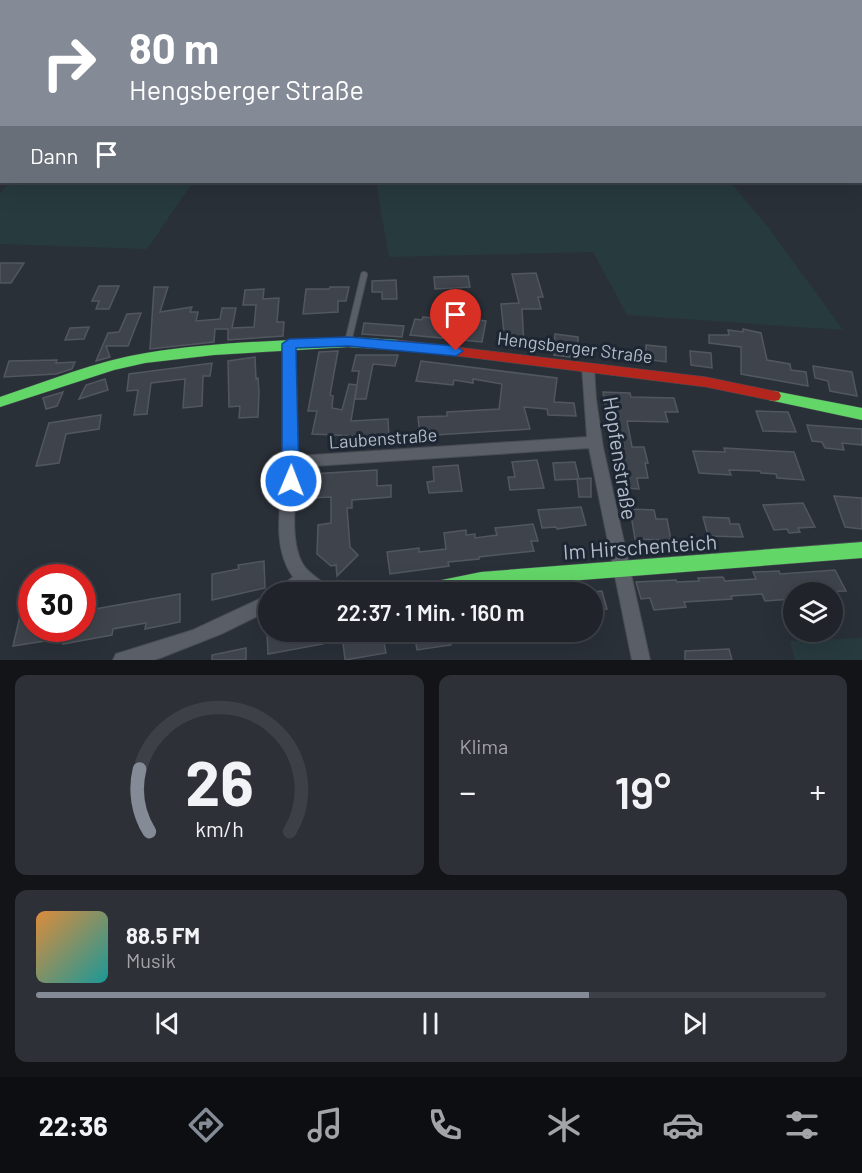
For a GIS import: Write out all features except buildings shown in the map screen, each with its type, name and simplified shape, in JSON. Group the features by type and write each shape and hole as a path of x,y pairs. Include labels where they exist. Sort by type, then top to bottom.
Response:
{"street":[{"name":"Hengsberger Straße","path":"0,402 112,366 145,358 289,344 348,342 434,348 706,382 862,414"},
{"path":"289,344 291,462 288,538 291,560 303,579 308,582"},
{"name":"Hopfenstraße","path":"588,367 595,442 619,569 641,660"},
{"name":"Laubenstraße","path":"291,462 595,442"},
{"name":"Im Hirschenteich","path":"471,582 862,550"},
{"path":"299,582 303,579"},
{"path":"122,660 176,644 258,608"}],"lane":[{"path":"348,342 364,275"}],"green space":[{"path":"9,183 192,183 147,249 0,244 0,193"},
{"path":"376,183 731,183 768,227 843,330 627,315 593,252 389,257"},
{"path":"862,638 862,660 795,660 790,642 843,642 843,639"}],"traffic: fast":[{"path":"0,402 112,366 145,358 214,350 348,342 398,345"},
{"path":"774,396 862,414"},
{"path":"471,582 862,550"}],"traffic: jam":[{"path":"398,345 706,382 774,396"}],"route":[{"path":"291,481 289,344 348,342 456,351"}]}
